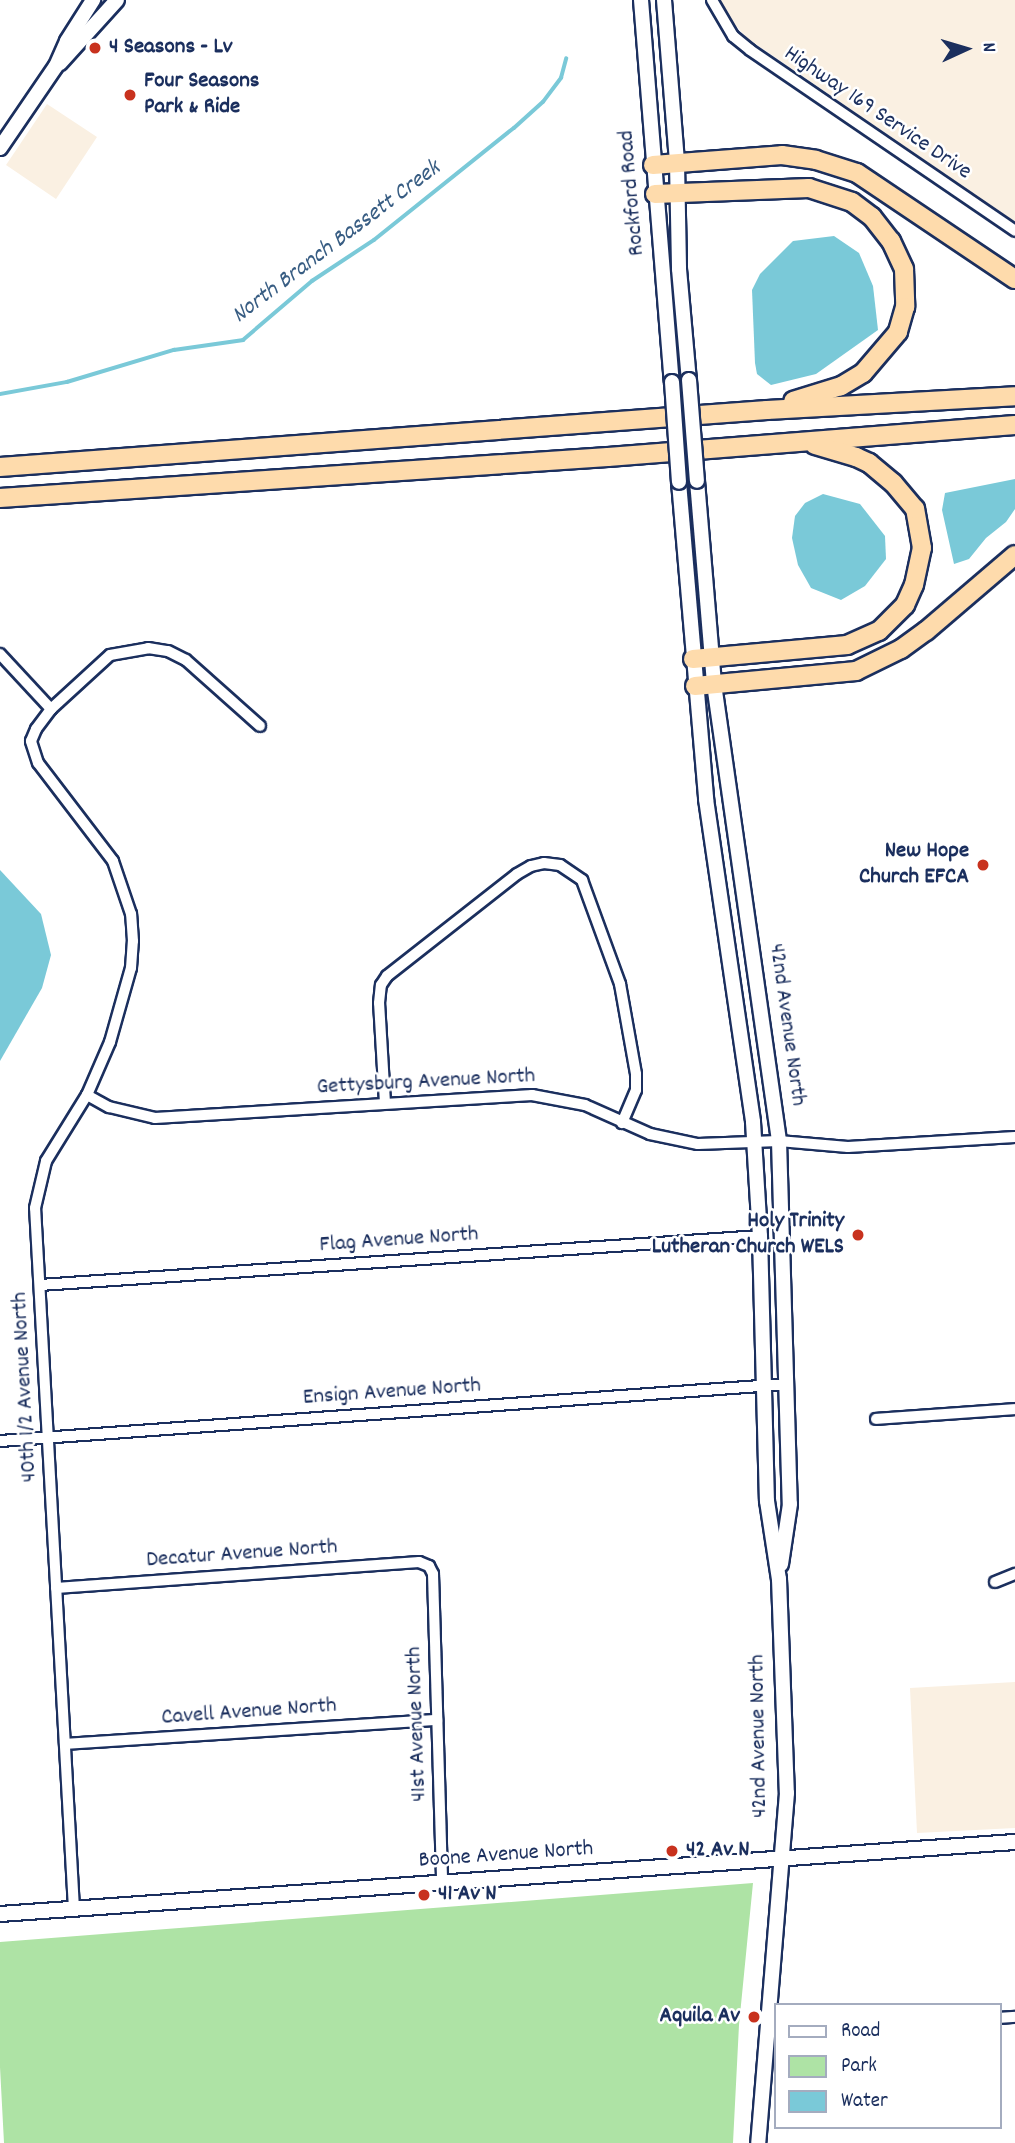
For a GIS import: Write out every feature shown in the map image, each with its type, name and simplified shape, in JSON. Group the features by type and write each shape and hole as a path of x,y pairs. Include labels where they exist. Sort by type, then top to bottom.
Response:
{"highway":[{"path":"653,165 782,155 816,160 858,173 1015,279"},
{"path":"655,194 808,188 852,202 872,217 891,241 904,269 903,321 877,357 863,373 841,386 767,410"},
{"path":"0,467 767,410 1015,396"},
{"path":"0,498 1015,425"},
{"path":"702,659 858,642 879,631 896,616 910,595 922,548 915,509 893,483 869,463 801,442"},
{"path":"695,686 856,671 901,649 926,631 1015,555"}],"main road":[{"path":"0,148 56,66 67,41 93,0"},
{"path":"56,66 78,46 117,0"},
{"name":"Rockford Road","path":"641,0 679,482"},
{"name":"Rockford Road","path":"664,0 677,163 676,219 696,481"},
{"name":"42nd Avenue North","path":"696,481 702,659 695,686 706,799 755,1142 767,1501 779,1579 786,1754 784,1858 758,2143"},
{"name":"42nd Avenue North","path":"679,482 702,659 714,684 779,1141 790,1504 779,1579"},
{"name":"Boone Avenue North","path":"0,1914 1015,1842"}],"street":[{"name":"Highway 169 Service Drive","path":"712,0 733,36 770,65 1015,231"},
{"name":"40th 1/2 Avenue North","path":"74,1909 35,1208 46,1161 87,1095 110,1042 131,968 131,914 113,861 33,753 32,741 36,729 51,709 110,655 148,648 168,651 186,660 260,726"},
{"path":"0,654 51,709"},
{"path":"385,1103 379,1003 381,985 394,968 507,882 531,866 544,863 560,865 582,880 589,892 624,999 636,1090 622,1123"},
{"name":"Gettysburg Avenue North","path":"87,1095 109,1107 155,1118 532,1095 585,1105 622,1123 674,1141 698,1144 779,1141 848,1147 1015,1137"},
{"name":"Flag Avenue North","path":"40,1285 760,1236"},
{"name":"Ensign Avenue North","path":"0,1441 787,1384"},
{"path":"876,1419 1015,1409"},
{"name":"Decatur Avenue North","path":"56,1588 418,1562 429,1566"},
{"name":"41st Avenue North","path":"429,1566 433,1574 442,1883"},
{"path":"995,1582 1015,1574"},
{"name":"Cavell Avenue North","path":"65,1744 437,1720"}],"shaded area":[{"path":"720,0 1015,0 1015,222 747,38 730,19"},
{"path":"47,104 97,137 56,199 6,165"},
{"path":"1015,1682 1015,1828 917,1833 910,1688"}],"green space":[{"path":"753,1883 739,2025 733,2143 4,2143 0,2067 0,1942"}],"water":[{"path":"834,236 859,253 873,286 878,330 816,374 771,385 757,374 752,290 760,274 793,241"},
{"path":"1015,479 1015,509 1006,522 986,538 969,559 954,564 942,510 945,493"},
{"path":"823,494 860,504 885,536 886,559 865,586 841,600 811,588 798,565 792,538 795,516 805,503"},
{"path":"0,870 41,914 51,955 42,988 0,1061"}],"waterway":[{"name":"North Branch Bassett Creek","path":"0,394 67,382 174,350 243,340 312,281 374,240 514,128 543,102 561,78 566,59"}],"place":[{"name":"4 Seasons - Lv","path":"95,48"},
{"name":"Four Seasons Park & Ride","path":"130,95"},
{"name":"New Hope Church EFCA","path":"983,865"},
{"name":"Holy Trinity Lutheran Church WELS","path":"858,1235"},
{"name":"42 Av N","path":"672,1851"},
{"name":"41 Av N","path":"424,1895"},
{"name":"Aquila Av","path":"754,2017"}]}
